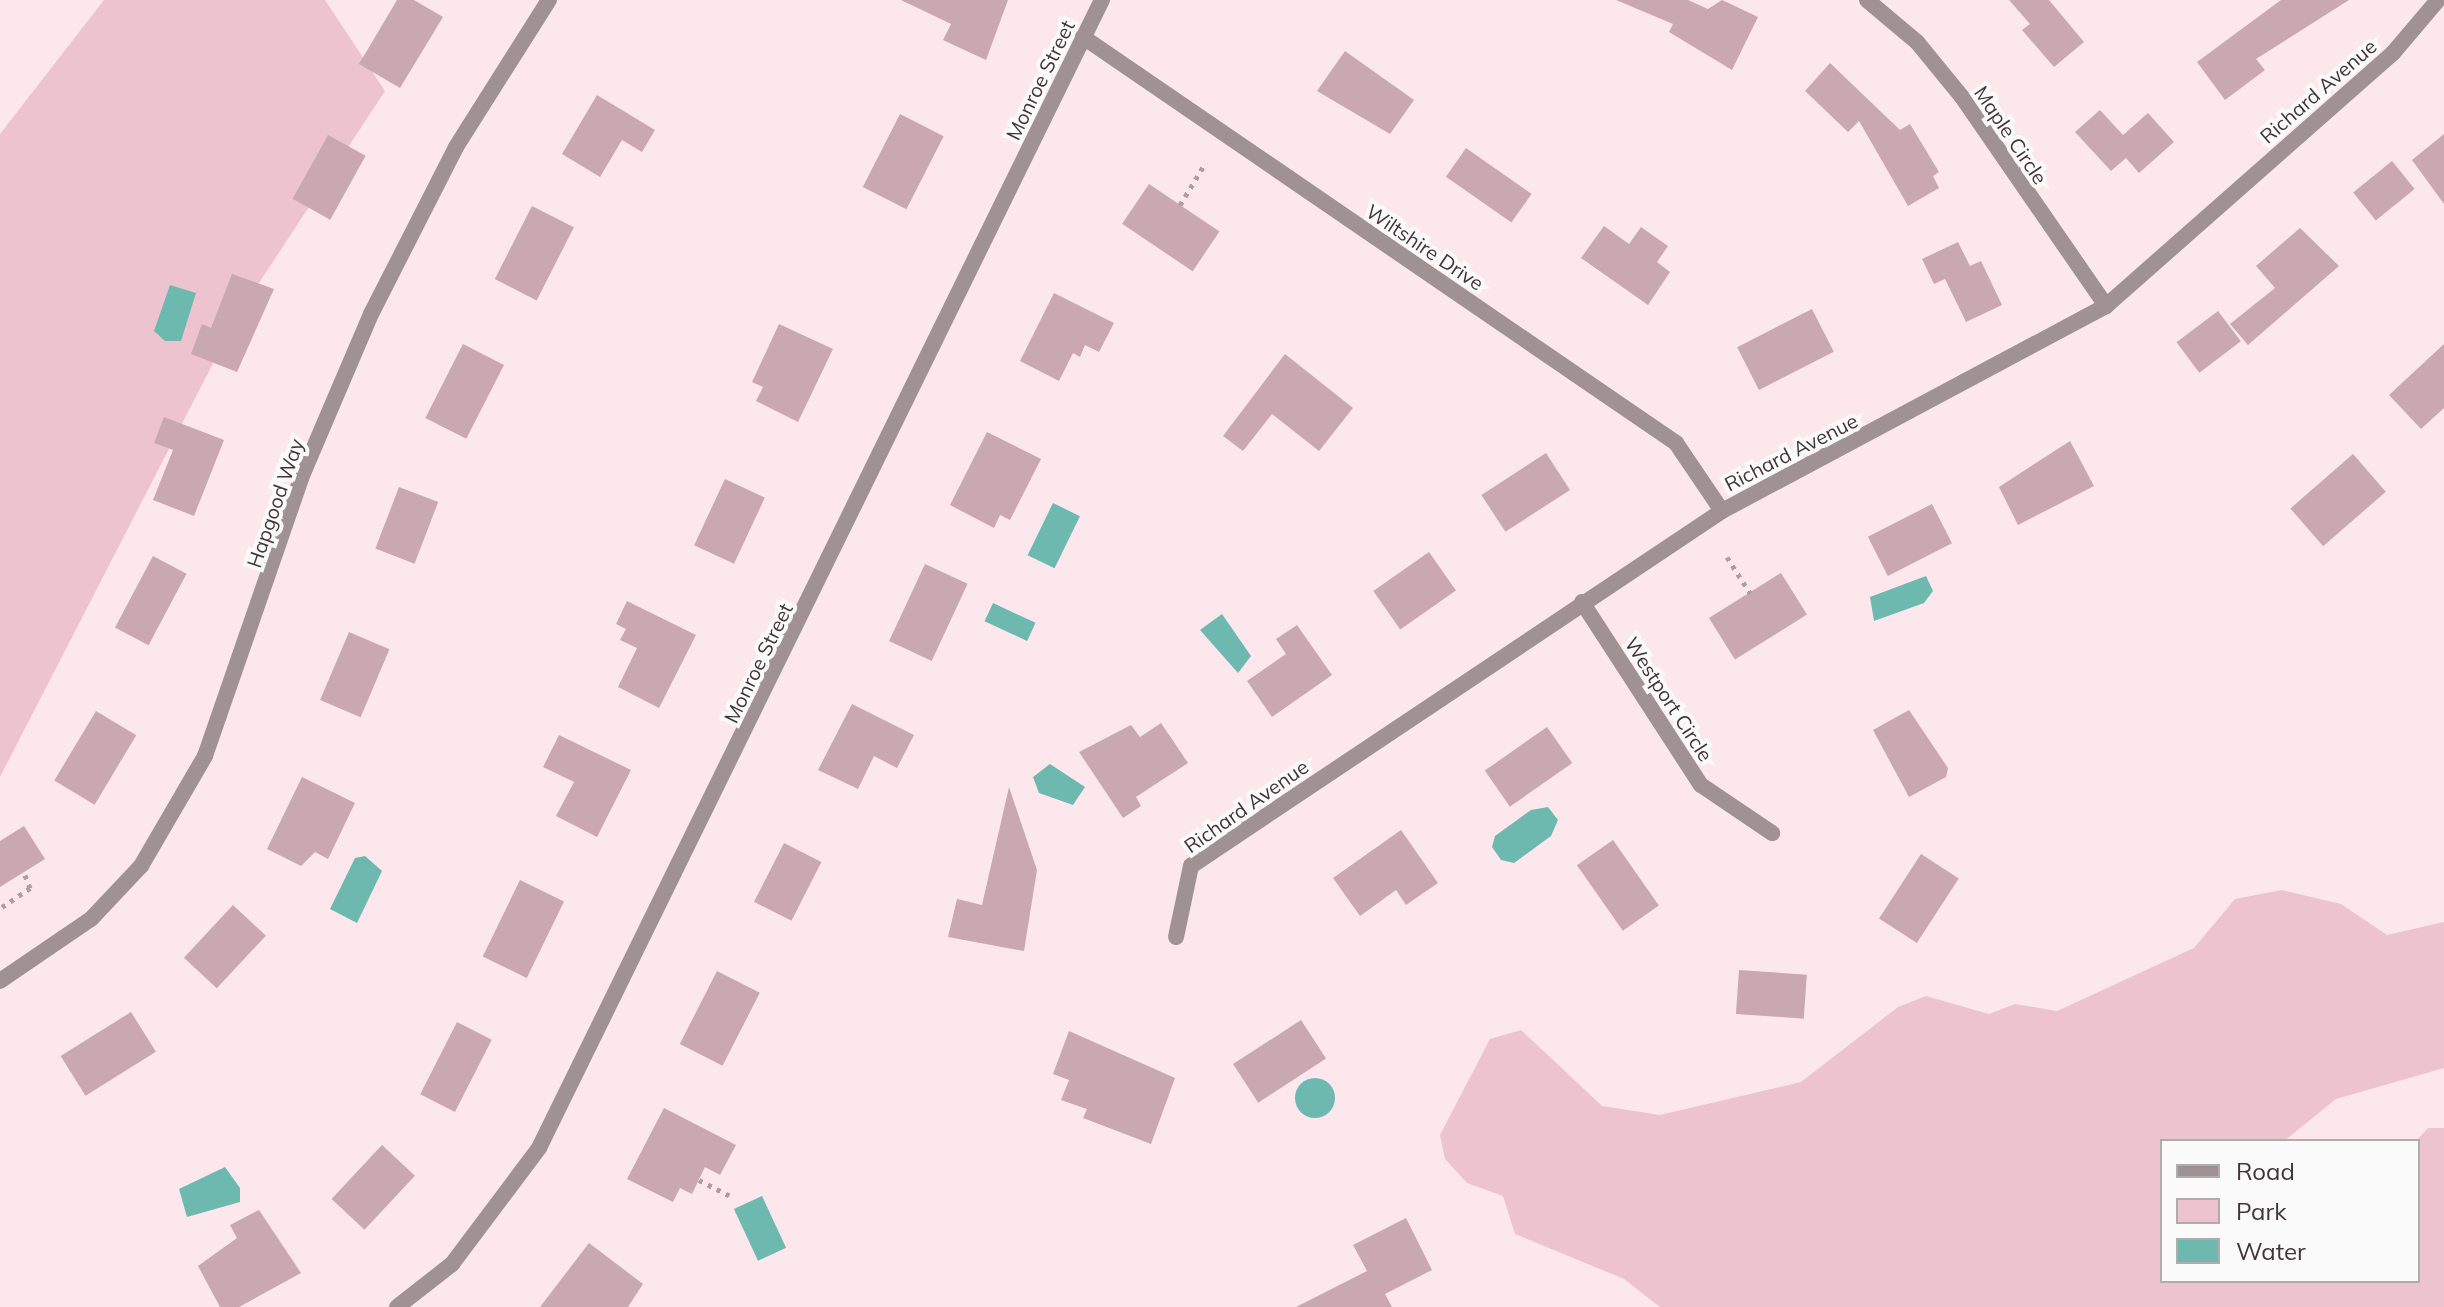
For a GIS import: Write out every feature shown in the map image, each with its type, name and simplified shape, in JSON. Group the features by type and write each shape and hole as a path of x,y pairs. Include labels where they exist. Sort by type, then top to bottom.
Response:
{"street":[{"name":"Hapgood Way","path":"0,981 91,919 141,866 205,756 301,478 371,314 456,147 549,0"},
{"name":"Monroe Street","path":"397,1307 452,1264 539,1148 1102,0"},
{"name":"Maple Circle","path":"1867,0 1917,42 1962,97 2106,306"},
{"name":"Richard Avenue","path":"1176,937 1191,866 1722,511 2106,306 2393,53 2438,0"},
{"name":"Wiltshire Drive","path":"1083,37 1676,443 1722,511"},
{"name":"Westport Circle","path":"1582,602 1701,785 1772,833"}],"path":[{"path":"1180,205 1206,162"},
{"path":"1727,557 1750,593"},
{"path":"2,907 30,888 24,872"},
{"path":"699,1180 729,1195"}],"green space":[{"path":"104,0 325,0 385,91 238,315 0,777 0,134"},
{"path":"2282,890 2341,904 2387,935 2444,922 2444,1068 2336,1099 2286,1139 2160,1139 2160,1283 2420,1283 2418,1139 2428,1128 2444,1128 2444,1307 1660,1307 1624,1279 1515,1234 1503,1196 1467,1183 1445,1159 1440,1135 1490,1039 1521,1030 1602,1106 1660,1115 1801,1082 1898,1007 1926,996 1989,1014 2015,1004 2057,1011 2194,948 2235,899"}],"water":[{"path":"170,285 196,293 181,341 165,341 154,331"},
{"path":"1053,503 1080,516 1055,568 1028,555"},
{"path":"1926,576 1933,591 1924,603 1874,621 1870,597"},
{"path":"993,603 1036,623 1027,641 985,621"},
{"path":"1222,614 1251,656 1238,673 1200,630"},
{"path":"1050,764 1085,787 1073,805 1039,793 1033,777"},
{"path":"1548,807 1558,820 1551,836 1514,863 1501,860 1492,847 1495,836 1531,810"},
{"path":"365,856 382,871 357,923 330,909 355,858"},
{"path":"1315,1078 1329,1084 1335,1098 1329,1112 1315,1118 1301,1112 1295,1098 1301,1084"},
{"path":"225,1167 240,1188 240,1202 187,1217 179,1189"},
{"path":"762,1196 786,1248 758,1261 734,1209"}],"building":[{"path":"397,0 414,0 443,17 400,88 359,64"},
{"path":"901,0 1008,0 986,60 943,40 951,24"},
{"path":"1616,0 1688,0 1708,9 1722,0 1758,17 1732,70 1669,32 1673,24"},
{"path":"2009,0 2049,0 2084,42 2054,67 2022,30 2030,24"},
{"path":"2281,0 2349,0 2256,59 2265,70 2225,100 2197,62"},
{"path":"1345,51 1414,100 1390,134 1317,91"},
{"path":"1830,63 1900,130 1910,124 1939,172 1933,176 1939,188 1908,206 1859,121 1848,132 1805,91"},
{"path":"597,95 655,130 642,152 622,140 600,177 562,154"},
{"path":"2100,110 2123,135 2148,113 2174,142 2139,173 2126,158 2111,171 2075,132"},
{"path":"900,114 944,136 906,209 863,187"},
{"path":"2444,134 2444,204 2412,160"},
{"path":"328,135 366,156 330,220 293,199"},
{"path":"1466,148 1532,194 1511,223 1446,177"},
{"path":"2392,161 2415,189 2376,220 2353,192"},
{"path":"1149,184 1219,232 1193,271 1122,224"},
{"path":"532,206 574,227 537,300 495,279"},
{"path":"1604,226 1629,244 1641,227 1668,246 1657,262 1670,272 1648,305 1581,258"},
{"path":"2300,228 2339,266 2248,345 2230,324 2275,288 2256,266"},
{"path":"1958,242 1970,266 1981,261 2002,305 1966,322 1945,279 1934,284 1922,259"},
{"path":"232,274 274,289 237,372 191,354 202,324 211,328"},
{"path":"1054,293 1114,323 1099,352 1085,345 1080,357 1073,353 1059,381 1020,361"},
{"path":"1812,309 1834,352 1759,390 1737,347"},
{"path":"2218,311 2241,341 2199,373 2176,342"},
{"path":"779,324 833,349 798,422 756,401 763,387 752,382"},
{"path":"463,344 504,365 466,439 425,418"},
{"path":"2444,344 2444,408 2421,429 2389,395"},
{"path":"1285,354 1353,408 1319,451 1272,414 1243,451 1223,436"},
{"path":"164,417 224,440 194,516 153,500 173,450 154,443"},
{"path":"987,432 1041,459 1010,520 1000,515 994,528 950,505"},
{"path":"2070,441 2094,486 2018,525 1999,487"},
{"path":"1546,453 1570,490 1505,532 1481,495"},
{"path":"2353,454 2386,492 2323,546 2290,508"},
{"path":"725,479 765,498 734,564 694,545"},
{"path":"399,487 438,502 415,564 375,549"},
{"path":"1932,504 1952,543 1888,576 1868,537"},
{"path":"1429,552 1456,591 1400,630 1373,591"},
{"path":"153,556 187,574 149,645 115,628"},
{"path":"925,564 968,584 932,661 889,641"},
{"path":"1781,573 1807,615 1735,660 1709,618"},
{"path":"627,601 696,635 659,708 618,687 637,648 620,640 626,629 616,624"},
{"path":"1297,625 1332,675 1272,717 1247,681 1286,654 1276,639"},
{"path":"349,632 390,649 361,717 320,700"},
{"path":"852,704 914,735 897,768 874,756 858,789 818,770"},
{"path":"1909,710 1948,768 1946,777 1909,797 1873,730"},
{"path":"96,711 136,735 95,805 54,780"},
{"path":"1161,723 1188,763 1136,797 1141,806 1123,818 1079,752 1131,725 1140,737"},
{"path":"1547,727 1572,763 1510,807 1485,771"},
{"path":"559,735 631,770 597,837 556,816 574,782 543,767"},
{"path":"302,777 355,803 328,859 315,852 301,866 267,849"},
{"path":"1009,787 1037,870 1024,951 948,937 957,899 982,905"},
{"path":"24,826 45,859 0,887 0,841"},
{"path":"1401,830 1438,883 1406,905 1396,890 1360,916 1333,878"},
{"path":"1613,840 1659,906 1623,931 1577,865"},
{"path":"784,843 821,862 791,921 754,902"},
{"path":"1921,854 1959,879 1917,943 1879,919"},
{"path":"520,880 564,901 527,978 483,956"},
{"path":"233,905 266,936 217,988 184,958"},
{"path":"1739,970 1807,975 1804,1019 1736,1014"},
{"path":"717,971 760,993 723,1066 680,1044"},
{"path":"131,1012 156,1052 86,1096 61,1056"},
{"path":"1301,1020 1326,1059 1258,1103 1233,1064"},
{"path":"457,1022 492,1040 455,1112 420,1094"},
{"path":"1069,1031 1175,1078 1151,1144 1083,1118 1087,1109 1061,1100 1069,1080 1053,1074"},
{"path":"664,1108 736,1145 720,1175 705,1167 692,1194 680,1188 673,1202 627,1179"},
{"path":"382,1145 415,1176 364,1230 332,1199"},
{"path":"259,1210 301,1273 239,1307 220,1307 198,1266 237,1238 230,1225"},
{"path":"1406,1218 1432,1270 1385,1294 1392,1307 1296,1307 1367,1271 1353,1245"},
{"path":"589,1243 643,1284 628,1307 540,1307"}]}
